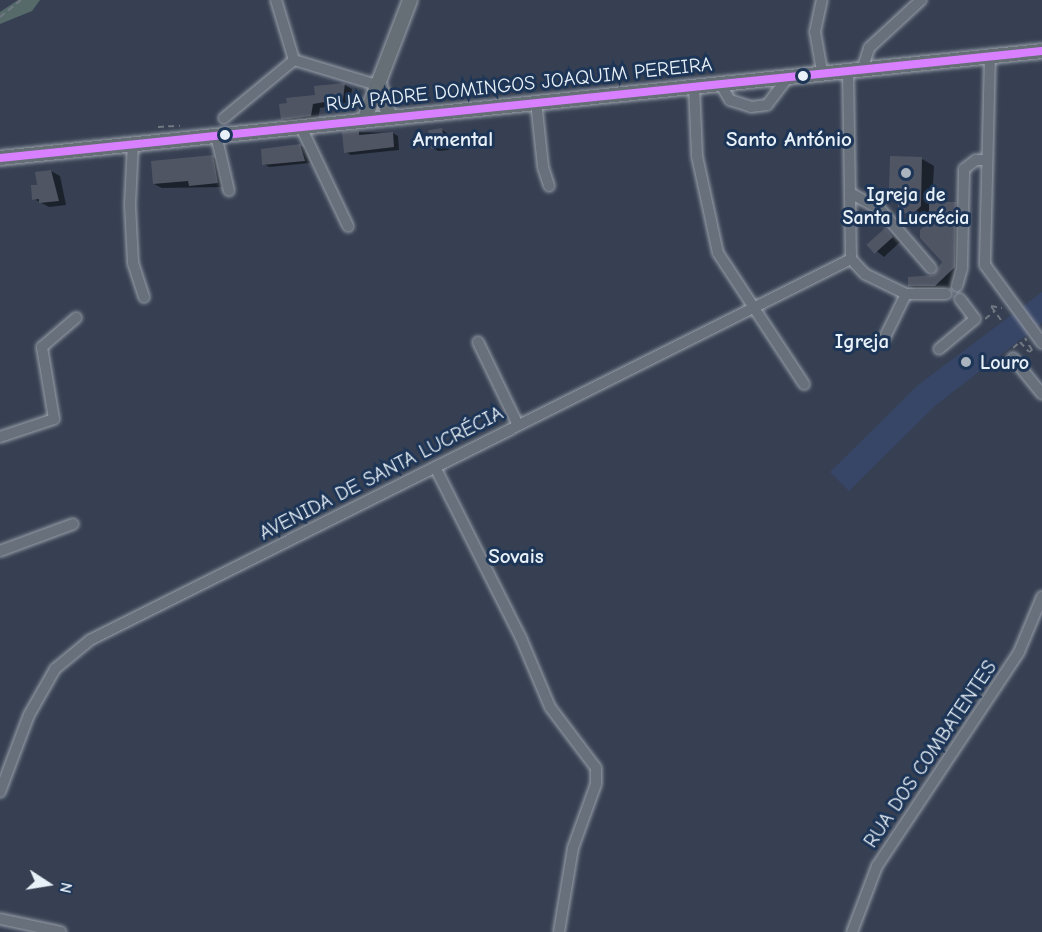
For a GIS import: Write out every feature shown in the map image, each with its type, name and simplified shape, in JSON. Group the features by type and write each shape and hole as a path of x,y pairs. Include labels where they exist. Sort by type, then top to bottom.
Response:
{"main road":[{"path":"365,118 380,86 410,0"},
{"name":"RUA PADRE DOMINGOS JOAQUIM PEREIRA","path":"0,158 822,71 1042,51"},
{"path":"380,86 389,116"}],"street":[{"path":"276,0 279,18 294,60"},
{"path":"822,0 815,32 822,71"},
{"path":"863,67 869,48 921,0"},
{"path":"990,55 983,220 985,266 1042,344"},
{"path":"294,60 380,86"},
{"path":"224,118 294,60"},
{"path":"848,69 851,258 865,274 906,294 946,294"},
{"path":"720,83 730,100 751,107 767,105 790,75"},
{"path":"694,86 697,156 709,225 718,253 755,305 804,384"},
{"path":"536,101 543,166 549,186"},
{"path":"301,127 348,226"},
{"path":"216,135 229,191"},
{"path":"133,143 130,205 133,263 144,297"},
{"path":"957,286 962,268 964,170 976,160 985,160"},
{"path":"850,194 880,209 931,268"},
{"name":"AVENIDA DE SANTA LUCRÉCIA","path":"0,792 29,715 55,669 90,640 851,258"},
{"path":"946,294 949,287 957,286"},
{"path":"957,286 962,291 960,299"},
{"path":"885,337 906,294"},
{"path":"946,294 951,300 960,299"},
{"path":"939,349 975,319 960,299"},
{"path":"0,437 54,419 42,347 76,318"},
{"path":"478,342 518,425"},
{"path":"1013,358 1042,394"},
{"path":"435,467 521,638 550,707 596,768 596,784 573,848 559,932"},
{"path":"0,551 73,524"},
{"name":"RUA DOS COMBATENTES","path":"852,932 877,866 1020,652 1042,597"},
{"path":"0,919 61,932"}],"path":[{"path":"0,17 21,0"},
{"path":"158,127 186,126"},
{"path":"1002,308 991,306 1002,320"},
{"path":"1020,342 1029,352 1032,350 1023,339 1026,337"}],"shaded area":[{"path":"1042,292 1042,323 936,405 849,491 830,472 918,385"}],"green space":[{"path":"18,0 40,0 32,11 0,24 0,12"}],"building":[{"path":"345,83 343,99 313,104 311,116 281,120 279,104 287,103 286,98 315,95 314,86"},
{"path":"442,128 445,147 431,149 428,130"},
{"path":"359,130 359,135 393,132 394,147 344,153 342,132"},
{"path":"300,144 305,161 262,165 261,149"},
{"path":"213,155 218,183 189,186 188,181 153,184 151,161"},
{"name":"Igreja de Santa Lucrécia","path":"890,156 922,157 921,206 913,214 904,213 898,207 897,189 889,189"},
{"path":"51,170 59,201 39,203 39,199 32,200 31,185 37,185 35,172"},
{"path":"929,202 956,202 955,267 935,286 908,286 908,277 933,275 942,262 920,238 920,230 937,215 929,214"},
{"path":"885,228 893,237 874,254 866,245"}],"transit line":[{"path":"0,158 1042,51"}],"place":[{"name":"Igreja de Santa Lucrécia","path":"906,173"},
{"name":"Louro","path":"966,362"}],"district":[{"name":"Armental","path":"453,139"},
{"name":"Santo António","path":"789,139"},
{"name":"Igreja","path":"862,341"},
{"name":"Sovais","path":"516,556"}]}
